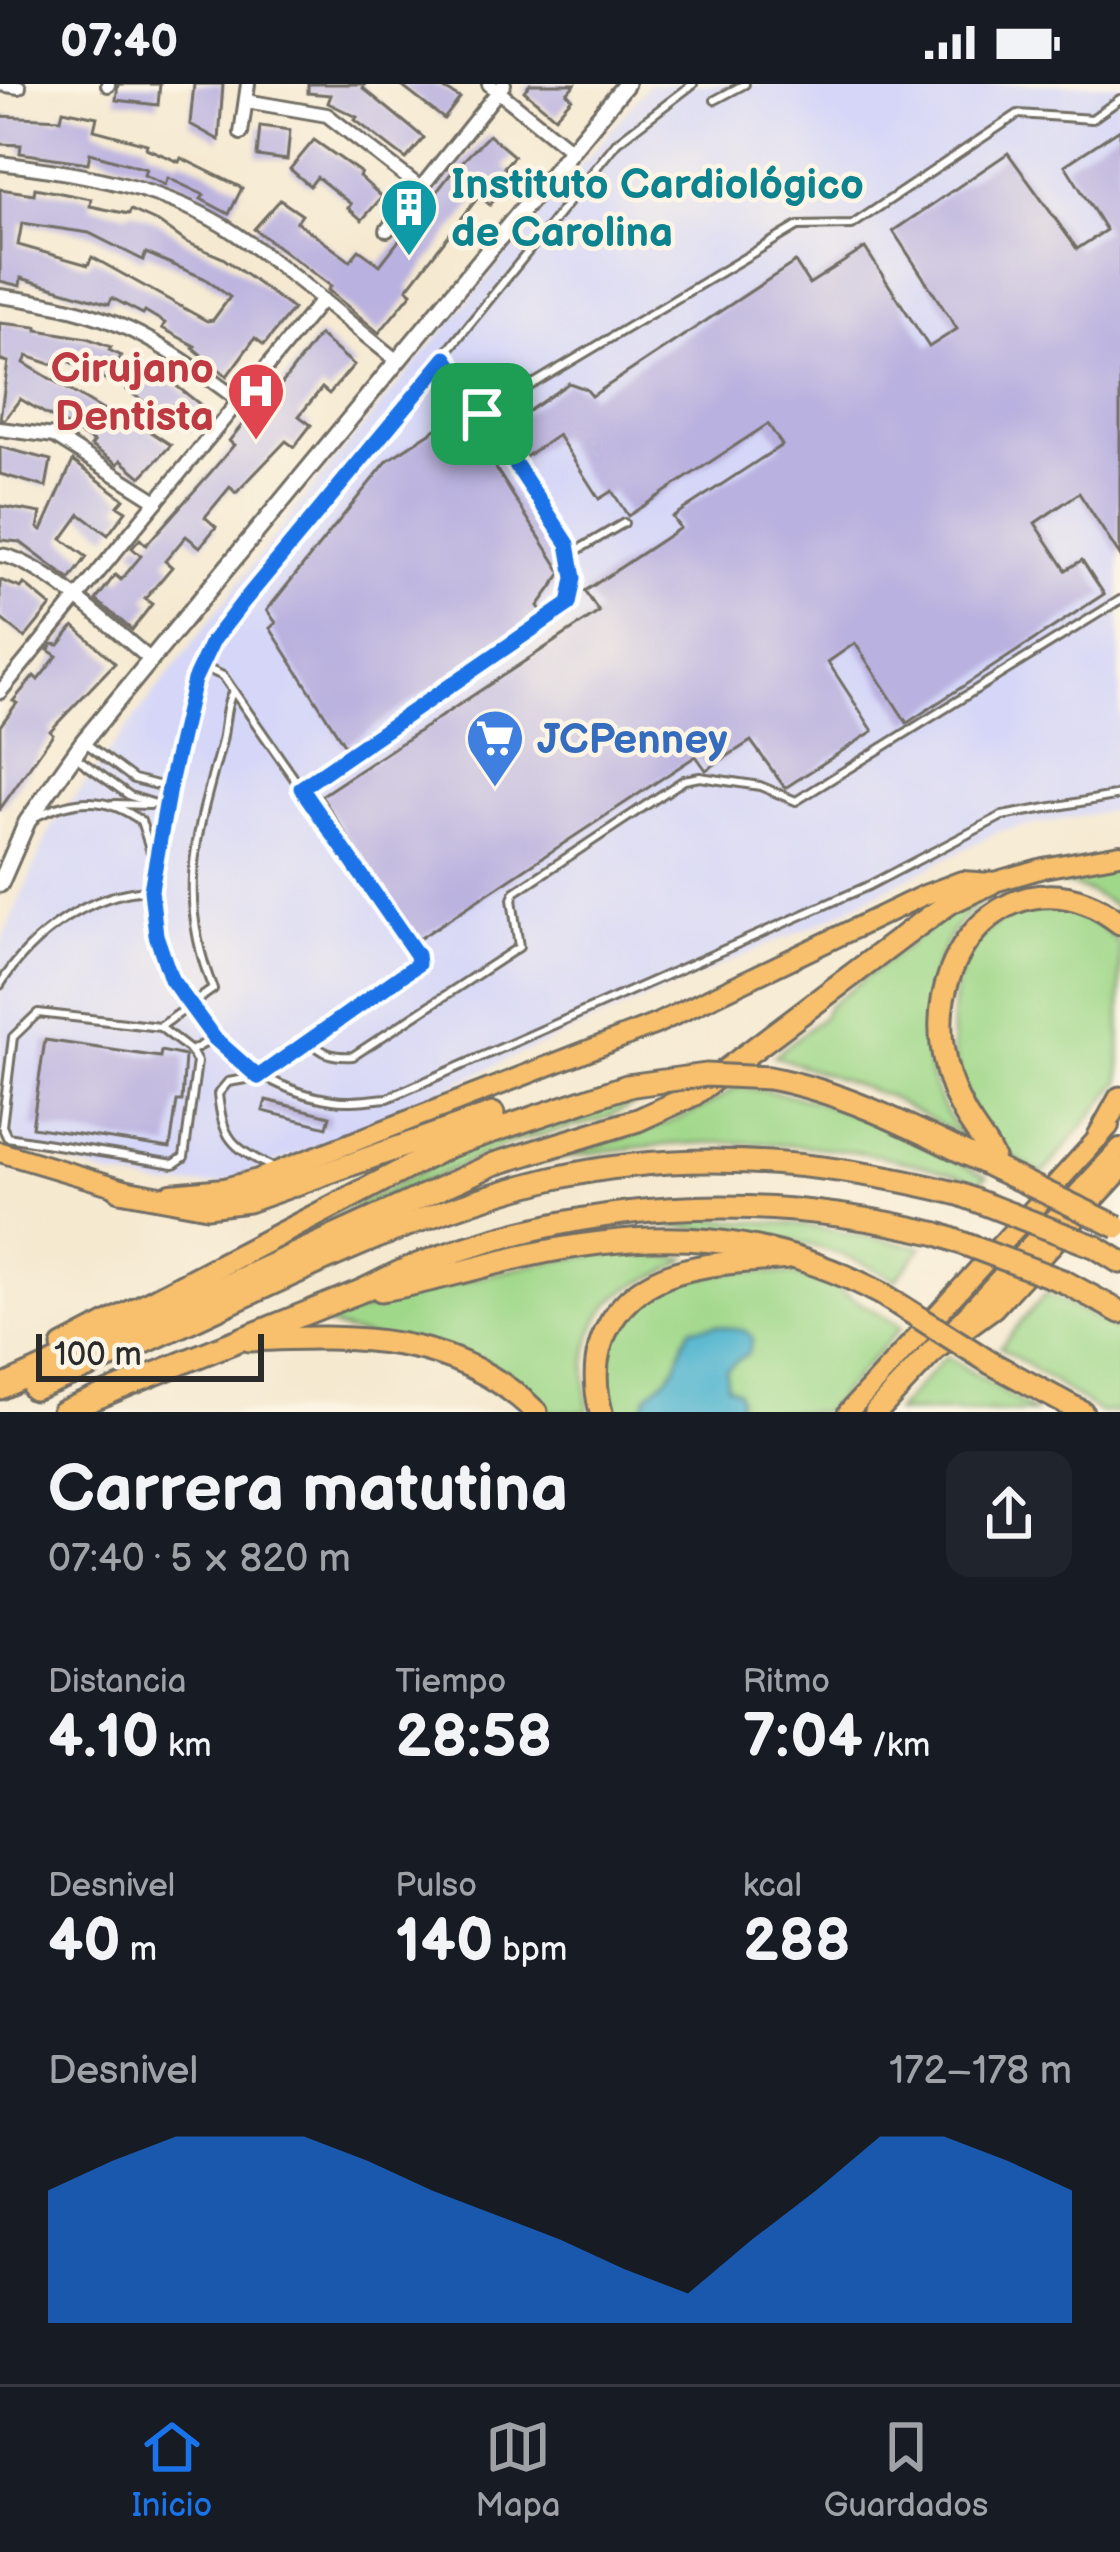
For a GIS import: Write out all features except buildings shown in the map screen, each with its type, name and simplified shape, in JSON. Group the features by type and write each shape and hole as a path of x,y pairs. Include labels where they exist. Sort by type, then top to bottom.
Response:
{"highway":[{"path":"0,1384 494,1164 638,1120 693,1095 917,926 951,902 991,883"},
{"path":"997,1169 992,1151 963,1111 945,1063 942,1011 955,959 966,939 994,911 1037,896 1086,904 1120,923"},
{"path":"0,1384 449,1146 627,1086 706,1075 770,1078 814,1088 872,1109 1119,1228"},
{"path":"1100,1136 1120,1098"},
{"path":"120,1190 192,1205 248,1201 496,1113 554,1108"},
{"path":"0,1402 433,1215 556,1178 645,1165 754,1161 858,1172 959,1194 1096,1247 1120,1262"},
{"path":"876,1412 935,1349 993,1307 1120,1169"},
{"path":"63,1412 408,1269 518,1234 645,1208 789,1208 869,1217 938,1234 1065,1282 1120,1312"},
{"path":"357,1294 571,1247 640,1239 714,1238 801,1257 882,1294 991,1363 1082,1412"},
{"path":"601,1412 595,1371 599,1348 629,1298 685,1270 801,1257"},
{"path":"230,1341 344,1336 400,1343 477,1370 502,1383 536,1412"},
{"path":"991,1363 1051,1412"}],"main road":[{"path":"0,1152 120,1190 187,1193 224,1188 280,1171 656,1024 962,881 991,883 1120,854"},
{"path":"848,1412 1120,1113"},
{"path":"935,1349 1120,1148"}],"street":[{"path":"0,84 19,87"},
{"path":"241,133 248,84"},
{"path":"0,884 29,819 79,749 626,84"},
{"path":"387,230 497,86 572,150"},
{"path":"246,101 327,115 418,187"},
{"path":"0,163 60,170 150,192 233,232 396,360"},
{"path":"0,296 58,304 111,319 166,346 241,402"},
{"path":"0,692 322,301"},
{"path":"0,428 54,436 157,501"},
{"path":"0,555 15,557 78,600 151,660"}],"lane":[{"path":"693,84 617,142 212,642 201,666 169,788 151,890 156,935 171,979 214,1038 258,1077 333,1100 388,1098 868,886 1002,816 1120,795"},
{"path":"715,100 745,84"},
{"path":"482,414 798,226 852,225 1018,114 1092,119 1120,99"},
{"path":"301,788 569,604 574,578 571,554 446,358"},
{"path":"571,554 624,523"},
{"path":"310,1040 319,1051 353,1056 519,947 514,892 684,780 700,777 760,786 796,801 1120,600"},
{"path":"201,666 223,676 417,955 418,964 258,1077 228,1082 218,1094 222,1127 243,1153 280,1171"},
{"path":"160,1027 213,989 200,956 190,902 193,869 233,691"},
{"path":"79,749 134,779 169,788"},
{"path":"79,749 132,804 155,865"},
{"path":"115,786 165,807"},
{"path":"29,819 63,804 88,800 165,807"},
{"path":"112,804 141,821"},
{"path":"0,985 14,962 57,923 131,890 151,890"},
{"path":"38,1013 160,1027 197,1062 184,1157 174,1164 7,1137 2,1126 13,1037 38,1013"},
{"path":"191,1052 214,1038"}],"shaded area":[{"path":"649,84 1120,84 1120,809 1000,831 819,923 508,1059 366,1128 220,1184 166,1187 109,1176 0,1138 0,945 51,828 302,500"}],"green space":[{"path":"1120,864 1120,910 1065,884 1023,884"},
{"path":"1005,891 978,905 948,941 930,987 925,1038 936,1090 963,1137 888,1096 774,1056 822,1018 828,1006 946,916"},
{"path":"1035,908 1082,917 1120,946 1120,1082 1043,1174 1011,1156 985,1130 962,1086 952,1035 957,983 979,939 997,924"},
{"path":"735,1088 833,1107 987,1176 980,1182 862,1153 739,1143 617,1150 497,1173 652,1129"},
{"path":"661,1092 600,1120 510,1143 273,1249 472,1145 615,1101"},
{"path":"656,1221 797,1224 923,1247 895,1280 810,1245 657,1225"},
{"path":"618,1253 687,1258 619,1295 599,1319 586,1365 589,1412 549,1412 495,1368 469,1357 360,1335 326,1322 507,1270"},
{"path":"729,1271 793,1274 835,1288 901,1327 824,1412 608,1412 602,1363 619,1319 660,1285"},
{"path":"1046,1293 1120,1332 1120,1412 1099,1412 1000,1347"},
{"path":"946,1356 1034,1412 895,1412"}],"water":[{"path":"716,1325 745,1331 753,1338 748,1353 726,1369 727,1385 738,1391 740,1399 735,1412 642,1412 647,1396 676,1365 691,1328"}],"place":[{"name":"Instituto Cardiológico de Carolina","path":"409,258"},
{"name":"Cirujano Dentista","path":"256,442"},
{"name":"JCPenney","path":"495,789"}],"route":[{"path":"446,358 482,414 568,544 574,578 569,604 301,788 417,955 418,964 258,1077 214,1038 187,1005 171,979 156,935 151,890 194,680 212,642 243,602 446,358"}]}
